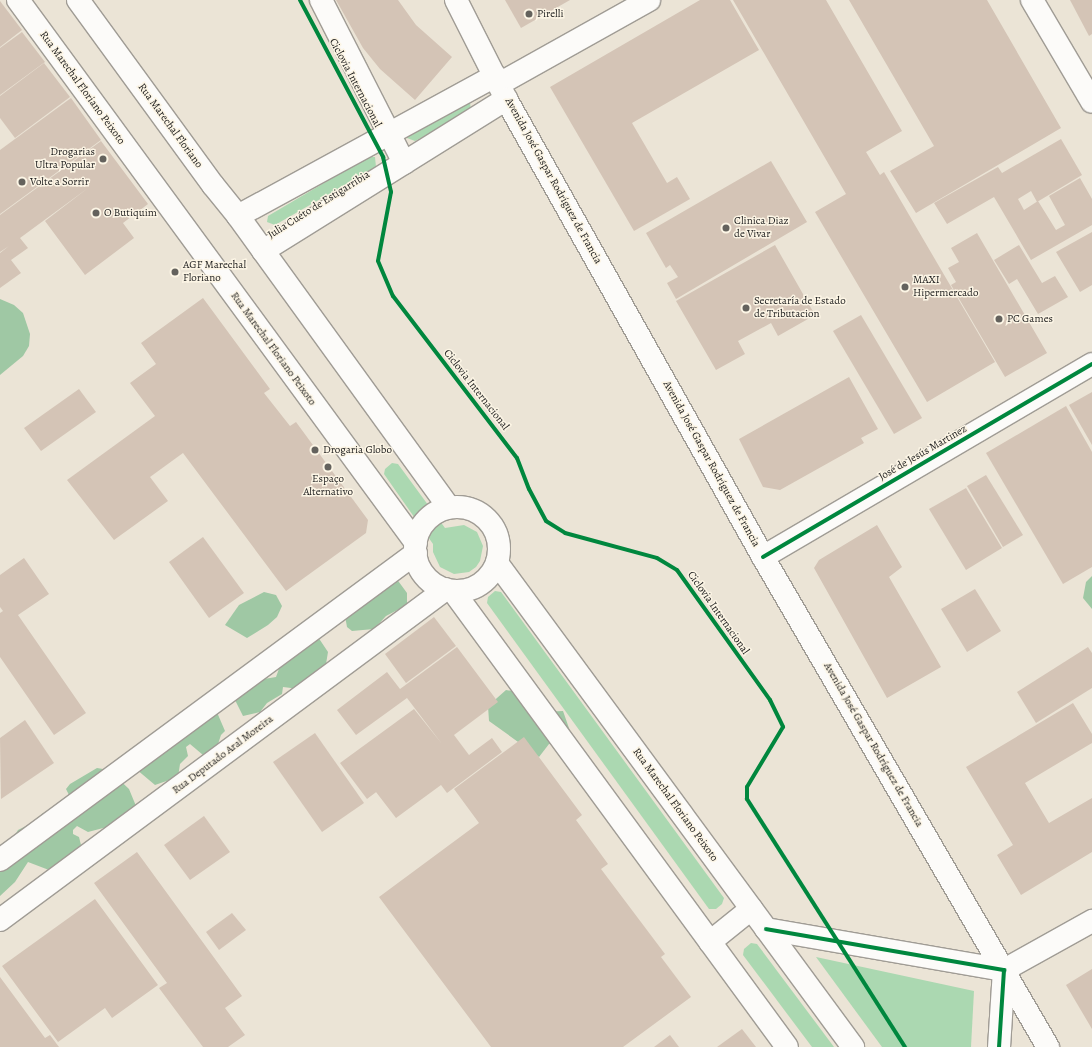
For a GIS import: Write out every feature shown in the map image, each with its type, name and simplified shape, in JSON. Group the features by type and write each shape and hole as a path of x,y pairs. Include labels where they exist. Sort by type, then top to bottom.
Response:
{"main road":[{"name":"Rua Marechal Floriano Peixoto","path":"18,0 416,548"},
{"name":"Rua Marechal Floriano","path":"78,0 263,251"},
{"path":"320,0 404,163"},
{"name":"Avenida José Gaspar Rodríguez de Francia","path":"456,0 500,86 763,557 1048,1047"},
{"name":"Julia Cuéto de Estigarribia","path":"238,216 389,134 500,86 649,0"},
{"path":"1032,0 1092,102"},
{"name":"Julia Cuéto de Estigarribia","path":"263,251 404,163 500,86"},
{"path":"263,251 449,508"},
{"name":"José de Jesús Martinez","path":"763,557 1092,364"},
{"path":"449,590 464,590 483,582 497,563 499,544 492,525 471,510 449,508 427,520 420,531 416,548 420,569 426,576 449,590 787,1047"},
{"path":"0,860 416,548"},
{"name":"Rua Marechal Floriano Peixoto","path":"497,563 853,1047"},
{"name":"Rua Deputado Aral Moreira","path":"0,920 449,590"},
{"path":"710,942 752,909"},
{"path":"766,929 1004,970 1092,921"},
{"path":"1000,1047 1004,970"}],"green space":[{"path":"470,102 471,112 415,141 407,138 406,135"},
{"path":"368,157 375,157 376,167 275,225 267,222 268,216"},
{"path":"0,299 14,305 23,313 30,334 29,346 23,356 0,375"},
{"path":"392,463 398,464 445,528 464,525 477,532 483,546 480,561 476,567 469,572 454,574 440,567 433,552 433,544 384,474 385,469"},
{"path":"1092,576 1092,609 1083,598 1086,582"},
{"path":"396,578 407,593 407,605 386,616 374,629 352,631 347,627 345,616"},
{"path":"495,591 501,592 724,898 722,904 716,909 709,909 487,603 488,597"},
{"path":"264,592 276,595 282,606 277,617 268,625 247,638 225,625 239,605"},
{"path":"318,637 328,652 326,664 299,689 283,687 282,694 267,703 260,712 243,716 235,700 264,679 276,677 284,655"},
{"path":"506,690 528,694 542,712 563,711 570,731 563,741 549,744 539,757 489,721 488,706"},
{"path":"216,710 225,731 221,735 217,747 209,755 203,755 190,744 186,747 188,756 180,764 178,777 155,785 136,769"},
{"path":"97,768 109,770 129,789 136,806 107,827 88,832 77,826 73,830 73,834 79,837 82,849 49,870 28,862 15,882 0,896 0,859 18,830 34,822 43,813 55,810 71,799 66,789 70,784"},
{"path":"751,943 757,944 834,1047 812,1047 743,955 744,949"},
{"path":"816,957 974,991 971,1047 882,1047"}],"building":[{"path":"336,0 398,0 416,25 452,57 415,100 380,69 363,48"},
{"name":"Pirelli","path":"505,0 570,0 521,28"},
{"path":"700,0 730,0 759,50 632,123 667,183 677,177 690,199 634,231 550,87"},
{"path":"733,0 826,0 902,131 866,152 880,175 884,172 995,362 927,402 815,212 846,194"},
{"path":"849,0 987,0 1061,128 916,213 890,171 934,146"},
{"path":"1070,0 1092,0 1092,34 1089,36"},
{"path":"0,1 22,30 0,47"},
{"path":"22,32 45,62 0,95 0,48"},
{"path":"44,63 70,97 15,138 0,118 0,96"},
{"name":"Volte a Sorrir","path":"71,98 101,140 0,214 0,150"},
{"path":"1061,139 1082,175 1038,201 1056,230 1065,225 1049,196 1080,178 1092,199 1092,225 1031,260 994,197 947,224 934,203 998,167 1002,173","holes":["1031,191 1037,202 1024,210 1018,199"]},
{"path":"101,141 148,204 123,223 134,238 85,275 45,221 88,188 20,238 28,248 11,260 21,273 0,288 0,253 9,246 0,252 0,215"},
{"name":"Clinica Diaz de Vivar","path":"771,161 807,222 676,299 667,283 678,277 670,265 666,268 646,233"},
{"path":"1092,232 1092,285 1080,292 1056,252"},
{"name":"PC Games","path":"977,233 1047,353 1005,377 951,285 956,282 948,268 959,262 951,248"},
{"name":"Secretaría de Estado de Tributacion","path":"775,245 815,315 778,336 771,323 738,341 745,354 716,370 676,301"},
{"path":"1019,245 1042,283 1055,276 1068,297 1038,314 1017,279 1009,284 994,260"},
{"path":"203,298 270,389 264,393 290,426 296,422 368,520 366,533 286,591 183,453 150,477 168,501 114,540 67,480 155,416 130,383 156,364 141,343"},
{"path":"861,315 922,418 894,434 833,331"},
{"path":"849,377 878,429 861,438 864,443 780,490 763,487 739,439"},
{"path":"79,389 96,412 41,451 24,428"},
{"path":"1092,392 1092,445 1069,405"},
{"path":"1066,406 1092,452 1092,567 1063,584 986,453"},
{"path":"986,475 1023,535 1003,547 967,486"},
{"path":"966,488 1002,548 966,570 929,509"},
{"path":"877,525 902,567 889,577 941,667 887,698 814,568 819,560"},
{"path":"203,537 244,593 209,618 169,562"},
{"path":"24,558 49,594 18,615 86,713 54,735 0,657 0,613 3,611 0,607 0,575"},
{"path":"975,589 1001,631 967,652 941,609"},
{"path":"434,617 456,646 406,683 385,654"},
{"path":"457,647 498,702 454,735 469,755 492,738 502,752 447,793 441,785 396,818 376,792 367,799 340,763 414,709 442,744 407,698 356,735 337,710 387,672 400,689"},
{"path":"1088,647 1092,653 1092,688 1036,723 1017,692"},
{"path":"1073,703 1092,734 1092,743 1025,783 1049,823 1092,798 1092,852 1021,895 997,855 1013,845 966,767"},
{"path":"25,720 54,763 1,799 0,738"},
{"path":"315,733 364,803 322,832 273,762"},
{"path":"524,737 582,815 576,820 608,864 601,869 665,954 661,957 691,997 623,1047 491,1047 379,897 479,823 454,789"},
{"path":"204,816 230,852 190,880 164,845"},
{"path":"137,852 242,996 225,1008 245,1035 228,1047 203,1047 159,988 167,983 94,883"},
{"path":"95,899 158,985 112,1018 105,1008 58,1042 2,966"},
{"path":"232,913 246,930 219,950 206,932"},
{"path":"1092,969 1092,1029 1066,985"},
{"path":"0,977 45,1038 50,1035 59,1047 0,1047"},
{"path":"742,1029 756,1047 717,1047"},
{"path":"670,1035 679,1047 654,1047"}],"cycle path":[{"name":"Ciclovia Internacional","path":"300,0 383,157 391,192 378,261 393,296 517,458 529,489 546,521 565,533 657,558 677,570 770,700 783,727 747,787 747,799 905,1047"},
{"path":"763,557 1092,364"},
{"path":"766,929 1004,970 999,1047"}],"place":[{"name":"Pirelli","path":"529,14"},
{"name":"Drogarias Ultra Popular","path":"103,159"},
{"name":"Volte a Sorrir","path":"22,182"},
{"name":"O Butiquim","path":"96,213"},
{"name":"Clinica Diaz de Vivar","path":"726,228"},
{"name":"AGF Marechal Floriano","path":"175,272"},
{"name":"MAXI Hipermercado","path":"905,287"},
{"name":"Secretaría de Estado de Tributacion","path":"746,308"},
{"name":"PC Games","path":"999,319"},
{"name":"Drogaria Globo","path":"315,450"},
{"name":"Espaço Alternativo","path":"328,467"}]}
